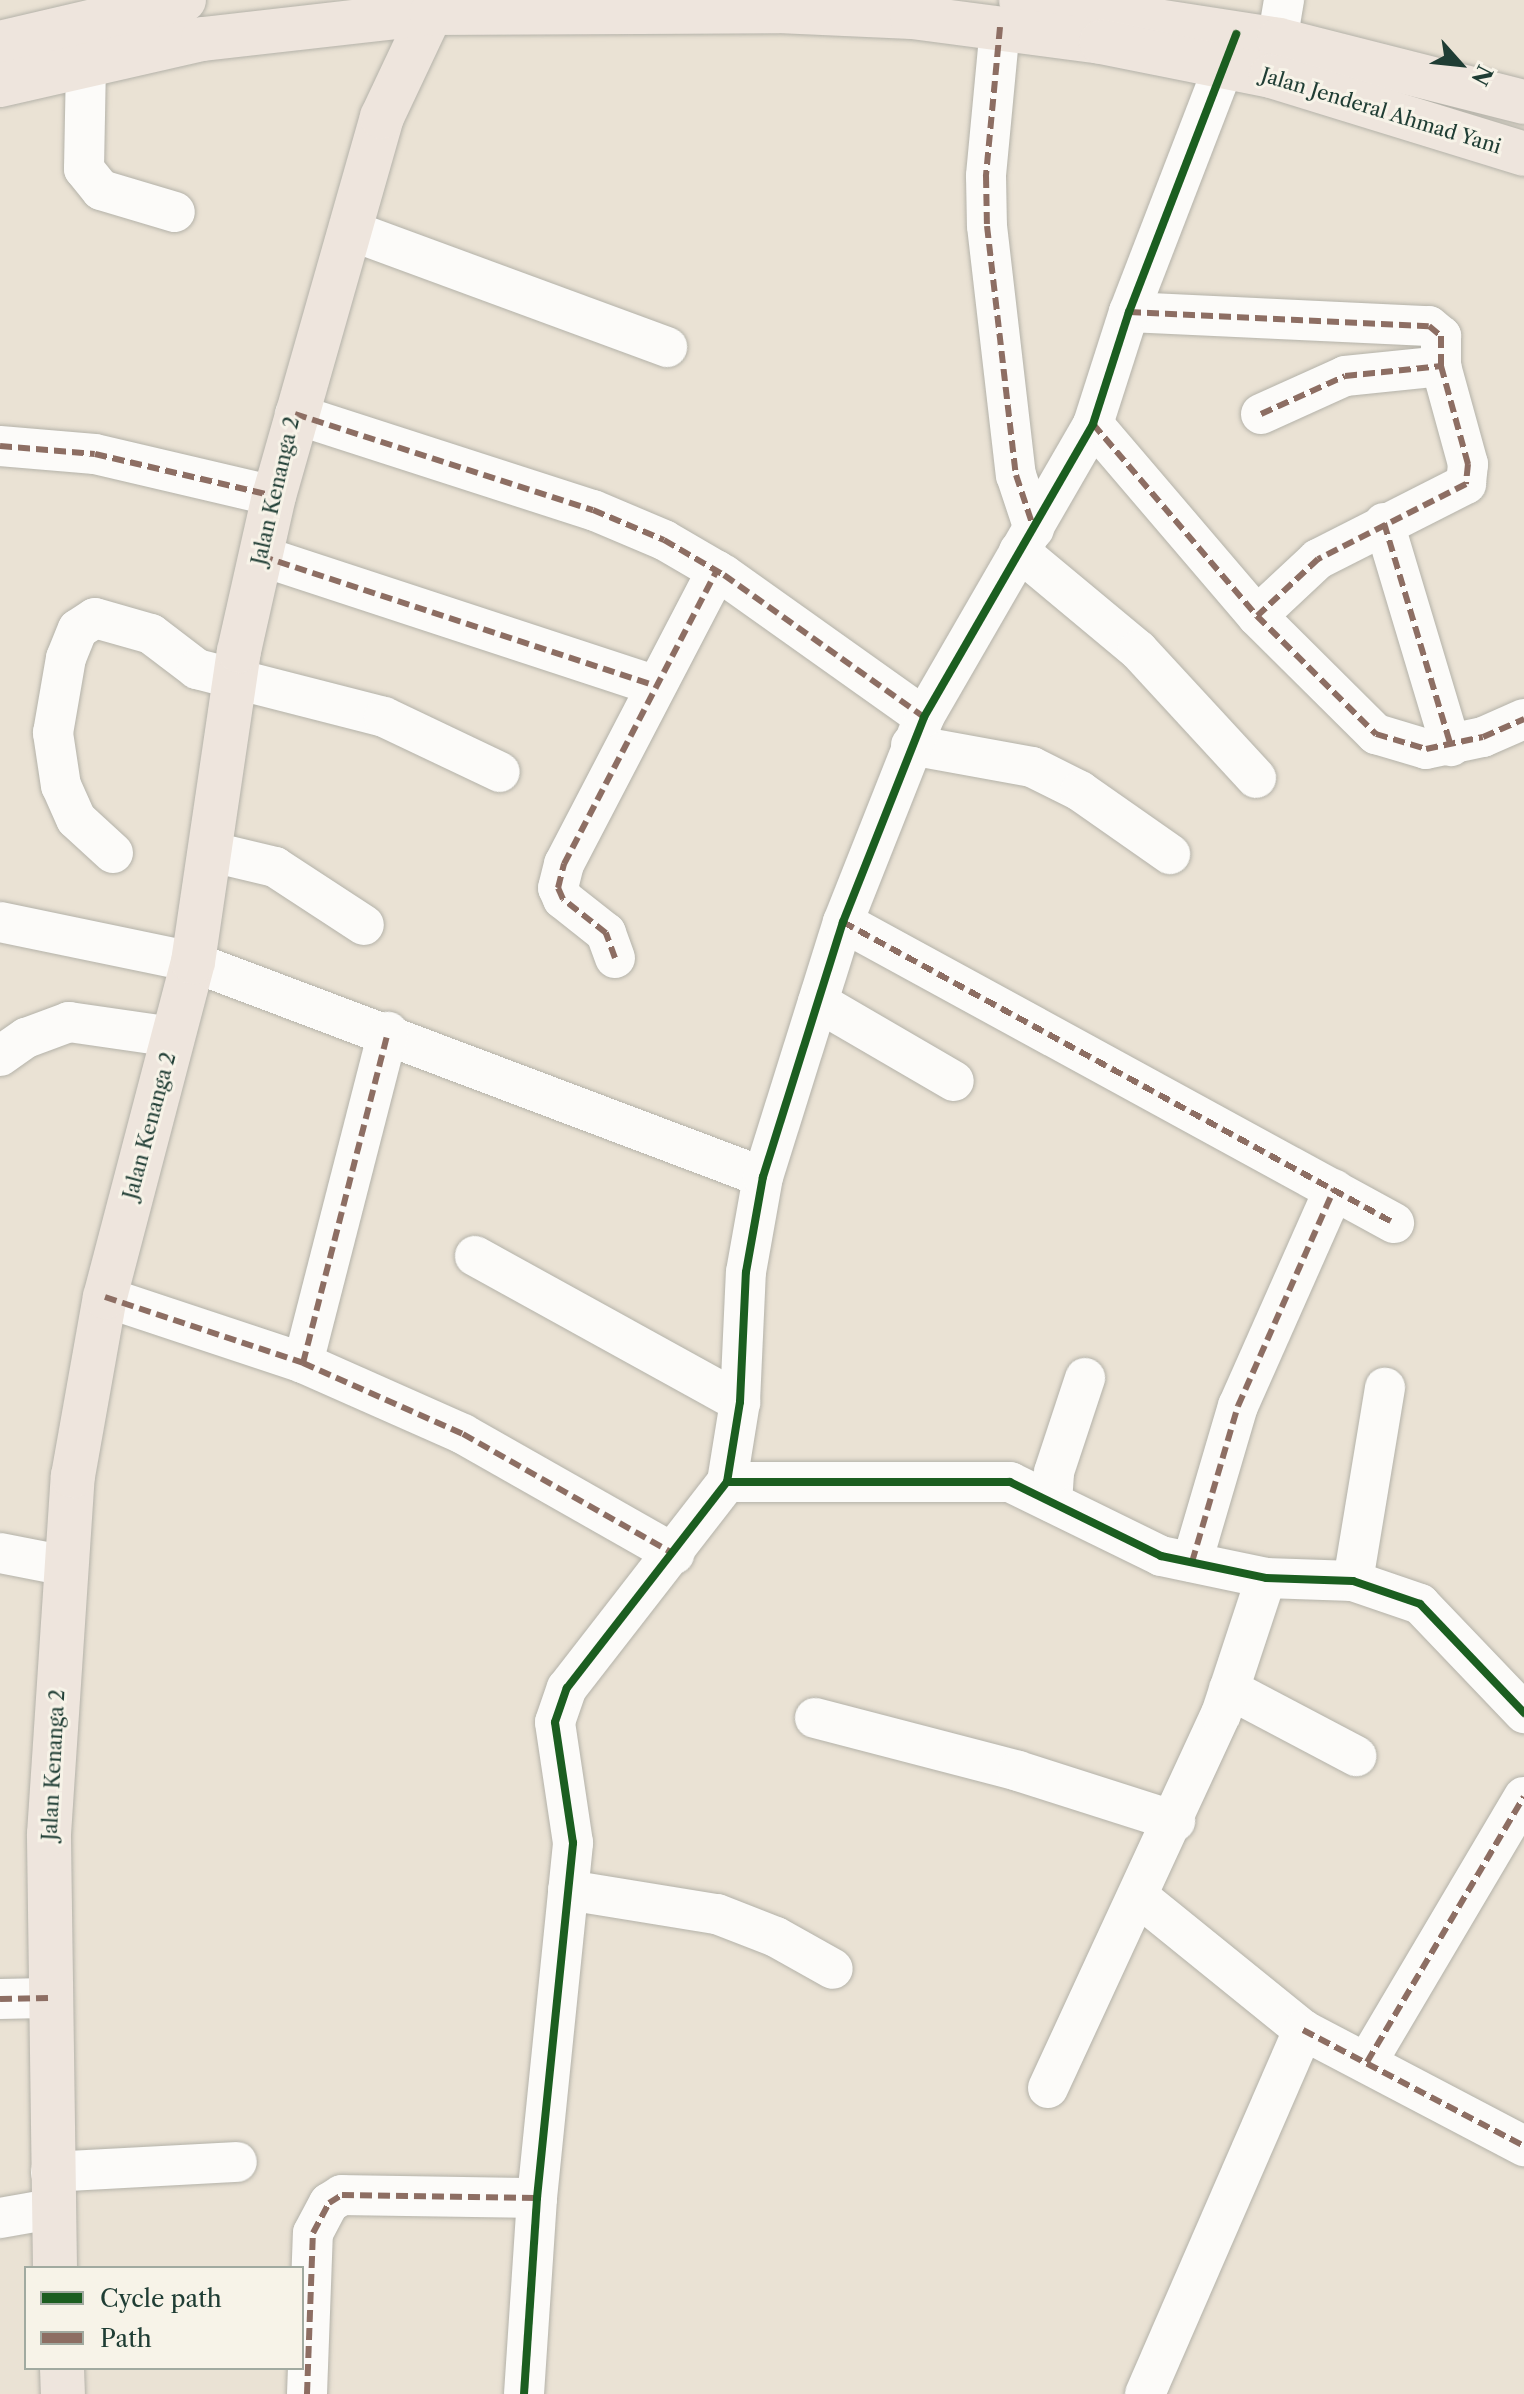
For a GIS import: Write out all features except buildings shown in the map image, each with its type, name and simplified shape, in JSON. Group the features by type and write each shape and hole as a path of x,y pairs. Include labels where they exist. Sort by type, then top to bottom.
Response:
{"main road":[{"path":"0,43 184,0"},
{"name":"Jalan Jenderal Ahmad Yani","path":"0,85 203,39 433,6 1011,14 1232,51 1278,38 1524,102"},
{"name":"Jalan Kenanga 2","path":"55,2266 49,1998 52,1760 73,1476 105,1297 193,962 234,681 274,496 382,117 433,6"},
{"name":"Jalan Jenderal Ahmad Yani","path":"1278,38 1524,154"},
{"path":"62,2370 63,2394"}],"street":[{"path":"1011,14 986,176 987,226 1026,540 1138,650 1256,778"},
{"path":"524,2394 537,2198 573,1828 555,1722 574,1678 674,1554 727,1482 740,1402 746,1272 763,1177 843,922 917,731 1093,424 1129,312 1232,51"},
{"path":"86,64 84,169 101,190 175,212"},
{"path":"349,230 667,347"},
{"path":"1129,312 1429,326 1441,336 1441,366 1469,479 1459,490 1384,523 1306,567 1257,616"},
{"path":"1261,414 1345,376 1441,366"},
{"path":"295,414 593,510 664,540 717,570 917,731 1032,767 1080,791 1170,854"},
{"path":"1093,424 1257,616 1376,734 1401,745 1451,746 1524,719"},
{"path":"0,446 95,454 274,496"},
{"path":"1384,523 1451,746"},
{"path":"261,556 654,685"},
{"path":"615,958 606,933 563,899 558,888 564,864 654,685 717,570"},
{"path":"113,853 76,819 61,786 53,733 66,658 78,629 95,618 130,624 197,669 234,681 384,717 500,772"},
{"path":"208,851 275,867 364,925"},
{"path":"0,922 193,962 388,1032 763,1177"},
{"path":"843,922 1394,1223"},
{"path":"818,1002 954,1081"},
{"path":"0,1056 26,1038 69,1022 173,1037"},
{"path":"303,1363 388,1032"},
{"path":"1192,1562 1238,1406 1334,1189"},
{"path":"475,1256 740,1402"},
{"path":"105,1297 303,1363 463,1434 674,1554"},
{"path":"1052,1502 1057,1462 1085,1378"},
{"path":"1353,1581 1385,1388"},
{"path":"727,1482 987,1479 1010,1482 1136,1547 1266,1578 1353,1581 1420,1604 1524,1713"},
{"path":"0,1553 67,1566"},
{"path":"1048,2088 1065,2056 1085,1997 1139,1897 1175,1821 1229,1689 1266,1578"},
{"path":"1229,1689 1356,1756"},
{"path":"815,1718 1018,1771 1175,1821"},
{"path":"1367,2062 1524,1797"},
{"path":"568,1890 731,1918 833,1969"},
{"path":"1139,1897 1303,2030 1524,2146"},
{"path":"0,1999 49,1998"},
{"path":"1145,2394 1303,2030"},
{"path":"0,2218 51,2190 237,2162"},
{"path":"307,2394 313,2233 329,2203 342,2195 537,2198"}],"marked path":[{"path":"1000,27 986,176 987,226 1016,475 1034,529"},
{"path":"1129,312 1429,326 1441,336 1441,366 1468,464 1466,484 1318,559 1257,616"},
{"path":"1261,414 1345,376 1441,366"},
{"path":"295,414 593,510 664,540 724,575 924,717"},
{"path":"1093,424 1257,616 1376,734 1426,749 1483,737 1524,719"},
{"path":"0,446 95,454 274,496"},
{"path":"1384,523 1451,746"},
{"path":"261,556 654,685"},
{"path":"615,958 606,933 563,899 558,888 564,864 717,570"},
{"path":"843,922 1394,1223"},
{"path":"303,1363 388,1032"},
{"path":"1192,1562 1238,1406 1334,1189"},
{"path":"105,1297 303,1363 463,1434 674,1554"},
{"path":"1367,2062 1524,1797"},
{"path":"0,1999 49,1998"},
{"path":"1303,2030 1524,2146"},
{"path":"307,2394 313,2233 329,2203 342,2195 537,2198"}],"cycle path":[{"path":"524,2394 537,2198 573,1843 555,1722 567,1688 727,1482 740,1402 746,1272 763,1177 843,922 924,717 1093,424 1129,312 1236,34"},
{"path":"727,1482 1010,1482 1161,1556 1266,1578 1353,1581 1420,1604 1524,1713"}]}
